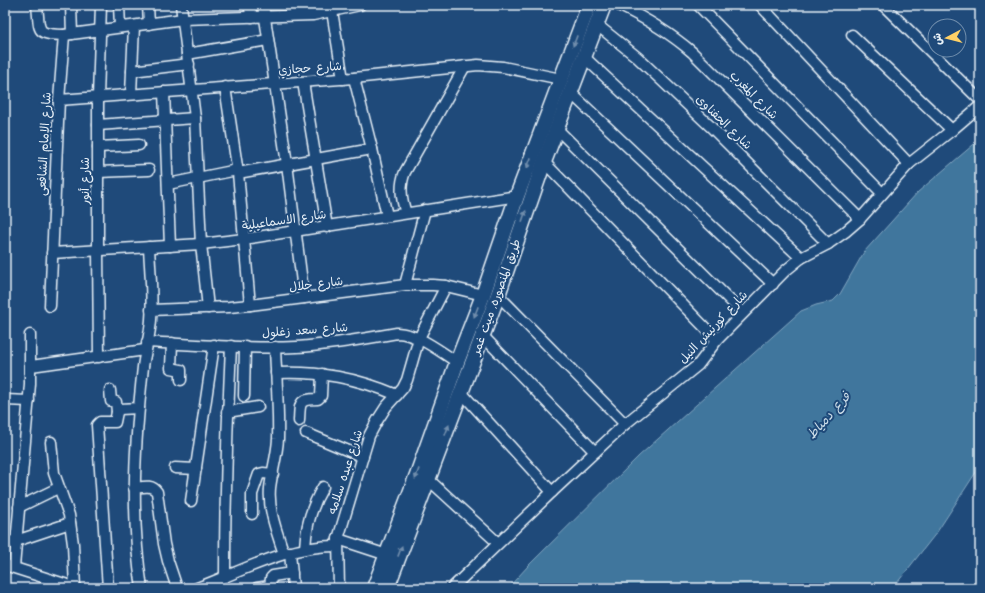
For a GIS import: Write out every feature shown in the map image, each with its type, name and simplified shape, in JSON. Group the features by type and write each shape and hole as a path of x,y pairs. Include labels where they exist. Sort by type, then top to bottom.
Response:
{"main road":[{"name":"طريق المنصوره, ميت غمر","path":"374,588 483,295 517,196 589,5"},
{"name":"طريق المنصوره, ميت غمر","path":"387,588 498,295 556,129 604,5"}],"street":[{"path":"37,5 39,26 42,32 47,35 120,28 183,19 252,17 312,10 332,11 353,6"},
{"name":"شارع الإمام الشافعى","path":"50,306 59,100 71,5"},
{"name":"شارع أنور","path":"99,357 98,97 101,5"},
{"path":"119,5 120,28"},
{"path":"148,5 149,24"},
{"path":"181,5 195,118 201,244 208,308"},
{"path":"249,5 252,17"},
{"path":"263,5 287,164 304,298"},
{"name":"شارع المغرب","path":"618,5 655,24 692,52 860,219"},
{"path":"698,5 882,193"},
{"path":"760,5 908,164"},
{"path":"883,5 980,100"},
{"path":"332,11 343,79"},
{"name":"شارع الحفناوى","path":"596,24 637,57 711,127 828,244"},
{"path":"131,94 134,26"},
{"path":"852,35 952,130"},
{"path":"132,71 268,40"},
{"path":"584,57 801,258"},
{"name":"شارع حجازي","path":"59,100 343,79 478,65 503,67 561,79"},
{"path":"406,213 402,201 401,188 405,172 465,66"},
{"path":"354,78 372,149 386,216"},
{"path":"303,82 328,227"},
{"path":"225,87 237,171 250,305"},
{"path":"164,92 170,246"},
{"path":"571,93 772,284"},
{"name":"شارع كورنيش النيل","path":"452,588 625,424 698,365 742,313 785,271 801,258 828,244 860,219 908,164 980,106"},
{"path":"98,125 195,118"},
{"path":"556,129 742,313"},
{"path":"98,146 139,145"},
{"path":"168,184 372,149"},
{"path":"544,162 718,340"},
{"path":"98,172 149,170"},
{"name":"شارع الاسماعيلية","path":"52,253 201,244 244,239 328,227 386,216 517,196"},
{"path":"405,285 425,210"},
{"path":"142,588 136,535 134,488 139,408 146,346 151,326 152,310 149,247"},
{"name":"شارع جلال","path":"152,310 250,305 405,285 446,286 483,295"},
{"name":"شارع عبده سلامه","path":"339,588 338,543 369,436 377,420 386,407 398,395 407,380 419,338 446,286"},
{"path":"498,295 625,424"},
{"name":"شارع سعد زغلول","path":"31,366 99,357 146,346 172,343 275,347 337,343 397,333 419,338 457,362"},
{"path":"30,335 31,366 29,401 16,541 9,566 71,587 73,544 69,515 58,488 54,473 51,442"},
{"path":"482,335 595,452"},
{"path":"172,343 171,368 181,370 181,380"},
{"path":"191,501 214,345"},
{"path":"225,577 227,412 231,346"},
{"path":"244,396 245,346"},
{"path":"275,347 278,446 270,494 271,514 287,553 294,588"},
{"path":"276,373 322,374 360,382 398,395"},
{"path":"300,420 300,406 302,401 307,399 318,399 321,396 322,374"},
{"path":"108,588 97,426 100,422 115,422 117,412 116,402 111,401 110,390"},
{"path":"461,392 552,492"},
{"path":"5,400 29,401"},
{"path":"227,412 258,407"},
{"path":"117,412 121,409 139,408"},
{"path":"306,433 363,457"},
{"path":"175,468 196,469"},
{"path":"252,514 252,494 259,474 273,474"},
{"path":"428,479 498,543"},
{"path":"134,488 151,487 157,492 164,544 177,588"},
{"path":"305,548 309,516 323,487"},
{"path":"19,507 58,488"},
{"path":"5,542 16,541 70,523"},
{"path":"197,588 287,553 305,548 338,543 387,555"},
{"path":"257,588 270,586 271,578 273,576 292,573"}],"water":[{"name":"فرع دمياط","path":"980,139 980,466 937,532 893,588 508,588 528,566 639,456 801,311 816,305 833,301 840,294 864,252 918,192"}]}
